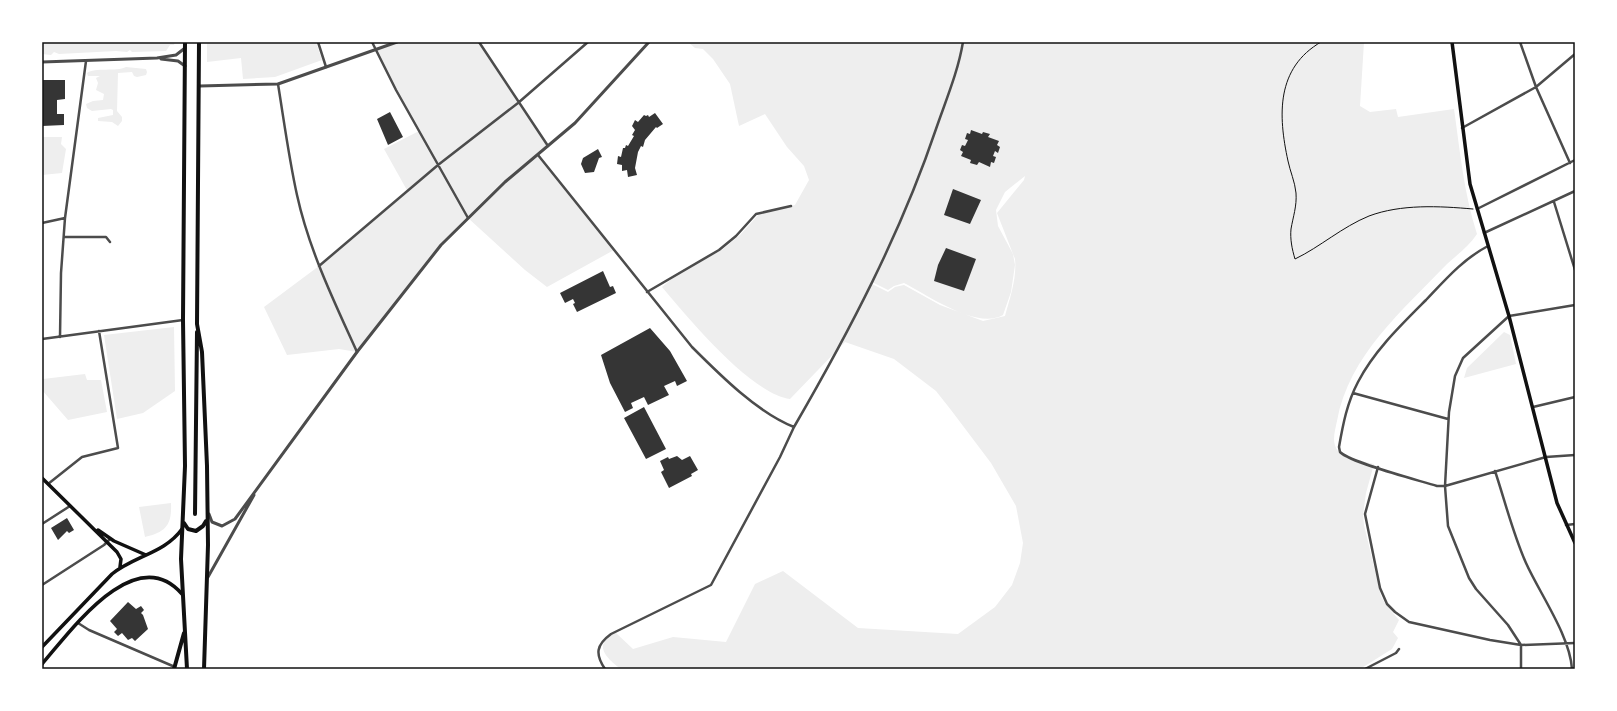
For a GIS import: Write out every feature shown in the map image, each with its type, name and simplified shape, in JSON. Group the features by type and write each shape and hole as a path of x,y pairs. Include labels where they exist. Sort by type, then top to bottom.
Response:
{"main road":[{"path":"186,42 183,320 185,466 182,529 182,594 187,669"},
{"path":"195,514 200,42"},
{"path":"1452,42 1470,184 1509,316 1558,503 1575,544"},
{"path":"197,324 202,352 207,508 208,577 204,669"},
{"path":"42,478 70,506 108,540 120,556 122,563 120,567"},
{"path":"183,520 188,529 196,531 203,526 207,518"},
{"path":"42,647 105,580 120,567 167,545 176,538 182,529"},
{"path":"108,540 146,555"},
{"path":"42,664 78,623 107,594 117,587 130,582 150,578 161,580 173,585 182,594"},
{"path":"174,668 185,629"}],"street":[{"path":"318,42 326,67"},
{"path":"372,42 468,218"},
{"path":"200,86 278,84 397,42"},
{"path":"479,42 518,103 548,146"},
{"path":"319,266 438,165 518,103 588,42"},
{"path":"207,508 212,522 222,526 236,519 265,476 357,352 441,245 506,182 575,123 649,42"},
{"path":"605,669 598,654 599,646 603,640 611,634 711,585 794,427 837,352 900,223 923,168 954,82 964,42"},
{"path":"1520,42 1536,87 1570,163"},
{"path":"42,62 157,58 176,55 185,47"},
{"path":"1462,128 1536,87 1575,54"},
{"path":"157,58 178,61 185,66"},
{"path":"60,337 65,218 86,61"},
{"path":"278,84 297,195 319,266 357,352"},
{"path":"538,155 676,330 715,370 780,422 794,427"},
{"path":"1477,209 1575,160"},
{"path":"1484,233 1575,191"},
{"path":"1554,202 1575,270"},
{"path":"647,292 719,250 736,236 756,214 792,206"},
{"path":"42,223 65,218"},
{"path":"64,237 106,237 110,242"},
{"path":"1488,246 1475,253 1459,265 1398,328 1371,362 1353,393 1343,424 1339,447 1340,452 1348,457 1437,486 1445,486 1546,456 1575,455"},
{"path":"1521,669 1521,645 1508,624 1476,590 1463,567 1448,526 1445,486 1448,419 1455,376 1463,358 1509,316 1575,305"},
{"path":"42,339 183,320"},
{"path":"48,484 82,457 118,448 99,331"},
{"path":"1353,393 1448,419"},
{"path":"1532,407 1575,397"},
{"path":"1378,467 1365,514 1380,588 1388,604 1401,618 1409,622 1521,645 1575,643"},
{"path":"1495,471 1526,563 1566,644 1572,660 1572,669"},
{"path":"208,577 265,476"},
{"path":"42,524 70,506"},
{"path":"1566,525 1575,524"},
{"path":"42,585 108,540"},
{"path":"78,623 89,630 174,668"},
{"path":"1365,669 1396,653 1399,649"}],"path":[{"path":"1321,42 1306,52 1296,62 1290,72 1285,87 1282,110 1284,146 1296,192 1296,206 1291,239 1295,259 1369,216 1384,212 1424,207 1477,209"}],"shaded area":[{"path":"42,42 175,42 174,45 170,45 166,51 132,52 130,50 127,52 116,51 59,54 54,52 51,55 42,54"},
{"path":"207,42 316,42 322,60 275,77 243,79 241,58 207,62"},
{"path":"397,42 479,42 548,146 538,155 614,250 547,287 525,270 468,218 441,245 357,352 339,349 287,355 264,307 319,266 408,192 384,149 419,131 375,50"},
{"path":"688,42 1364,42 1360,106 1370,112 1396,109 1398,117 1454,109 1460,156 1469,204 1477,234 1467,246 1447,264 1396,316 1365,354 1343,397 1334,436 1336,448 1341,454 1350,458 1374,464 1366,493 1363,515 1381,596 1386,605 1399,620 1393,632 1398,638 1392,649 1360,669 621,669 614,664 607,657 603,649 603,645 607,638 615,632 633,649 673,637 726,642 755,584 783,571 858,628 958,634 995,607 1012,585 1020,563 1023,543 1016,506 991,463 936,391 894,359 845,342 790,399 774,394 757,384 739,370 687,317 662,287 674,277 723,249 740,235 760,213 795,205 809,180 804,166 787,147 765,114 739,126 730,84 713,59 703,49 695,48","holes":["1025,176 1024,180 997,213 1015,259 1015,265 1013,254 998,226 996,210 1005,192","1015,266 1014,281 1005,316 983,321 968,315 980,318 992,318 1003,315 1011,292","872,282 888,290 894,286 904,283 960,313 940,305 904,285 895,287 888,292 872,284 854,323"]},
{"path":"126,67 146,69 147,72 146,75 137,77 134,76 132,72 118,73 117,111 122,117 122,121 118,126 112,122 98,121 98,118 113,115 113,110 92,111 87,108 86,104 93,101 103,100 104,94 96,90 98,83 96,78 100,76 88,76 87,73 95,70"},
{"path":"42,137 62,137 61,144 66,149 62,173 42,175"},
{"path":"174,327 175,391 143,413 117,419 104,335"},
{"path":"1504,332 1510,335 1516,364 1464,378 1467,368"},
{"path":"42,372 43,379 85,374 87,380 101,380 107,412 68,420 42,390"},
{"path":"171,503 169,522 163,530 145,537 139,507"}],"building":[{"path":"42,80 65,80 65,99 57,100 57,114 64,114 64,125 42,126"},
{"path":"390,112 403,137 388,145 377,119"},
{"path":"655,113 663,124 657,128 656,127 645,140 643,147 641,146 638,152 635,168 637,175 628,177 627,170 622,171 622,165 617,164 618,156 621,157 623,148 625,148 626,145 628,146 634,136 632,135 635,130 632,126 635,120 638,122 644,115 648,115 649,117"},
{"path":"971,130 982,134 983,132 990,134 988,137 999,141 997,145 1000,147 998,153 995,151 993,156 996,157 994,163 991,162 990,167 979,162 977,165 970,163 971,160 961,156 963,152 960,150 962,145 965,146 968,140 965,139 967,133 970,134"},
{"path":"598,149 602,157 599,158 594,172 585,173 581,164 583,158"},
{"path":"953,189 981,200 970,224 944,215"},
{"path":"946,248 976,259 964,291 934,281 938,265"},
{"path":"603,271 610,287 613,286 616,293 577,312 573,304 575,303 573,299 565,303 560,293"},
{"path":"650,328 670,351 687,381 677,386 675,381 664,386 669,395 648,405 644,397 631,403 633,408 625,412 610,383 601,355"},
{"path":"644,407 666,449 646,459 624,418"},
{"path":"677,456 682,460 690,456 698,470 691,474 692,476 669,488 661,472 664,470 660,461 668,457 669,459"},
{"path":"67,518 74,530 69,533 67,531 58,540 51,528"},
{"path":"128,602 136,609 141,606 144,610 141,613 148,629 135,641 132,638 128,640 122,633 118,636 114,632 117,629 110,621"}]}
